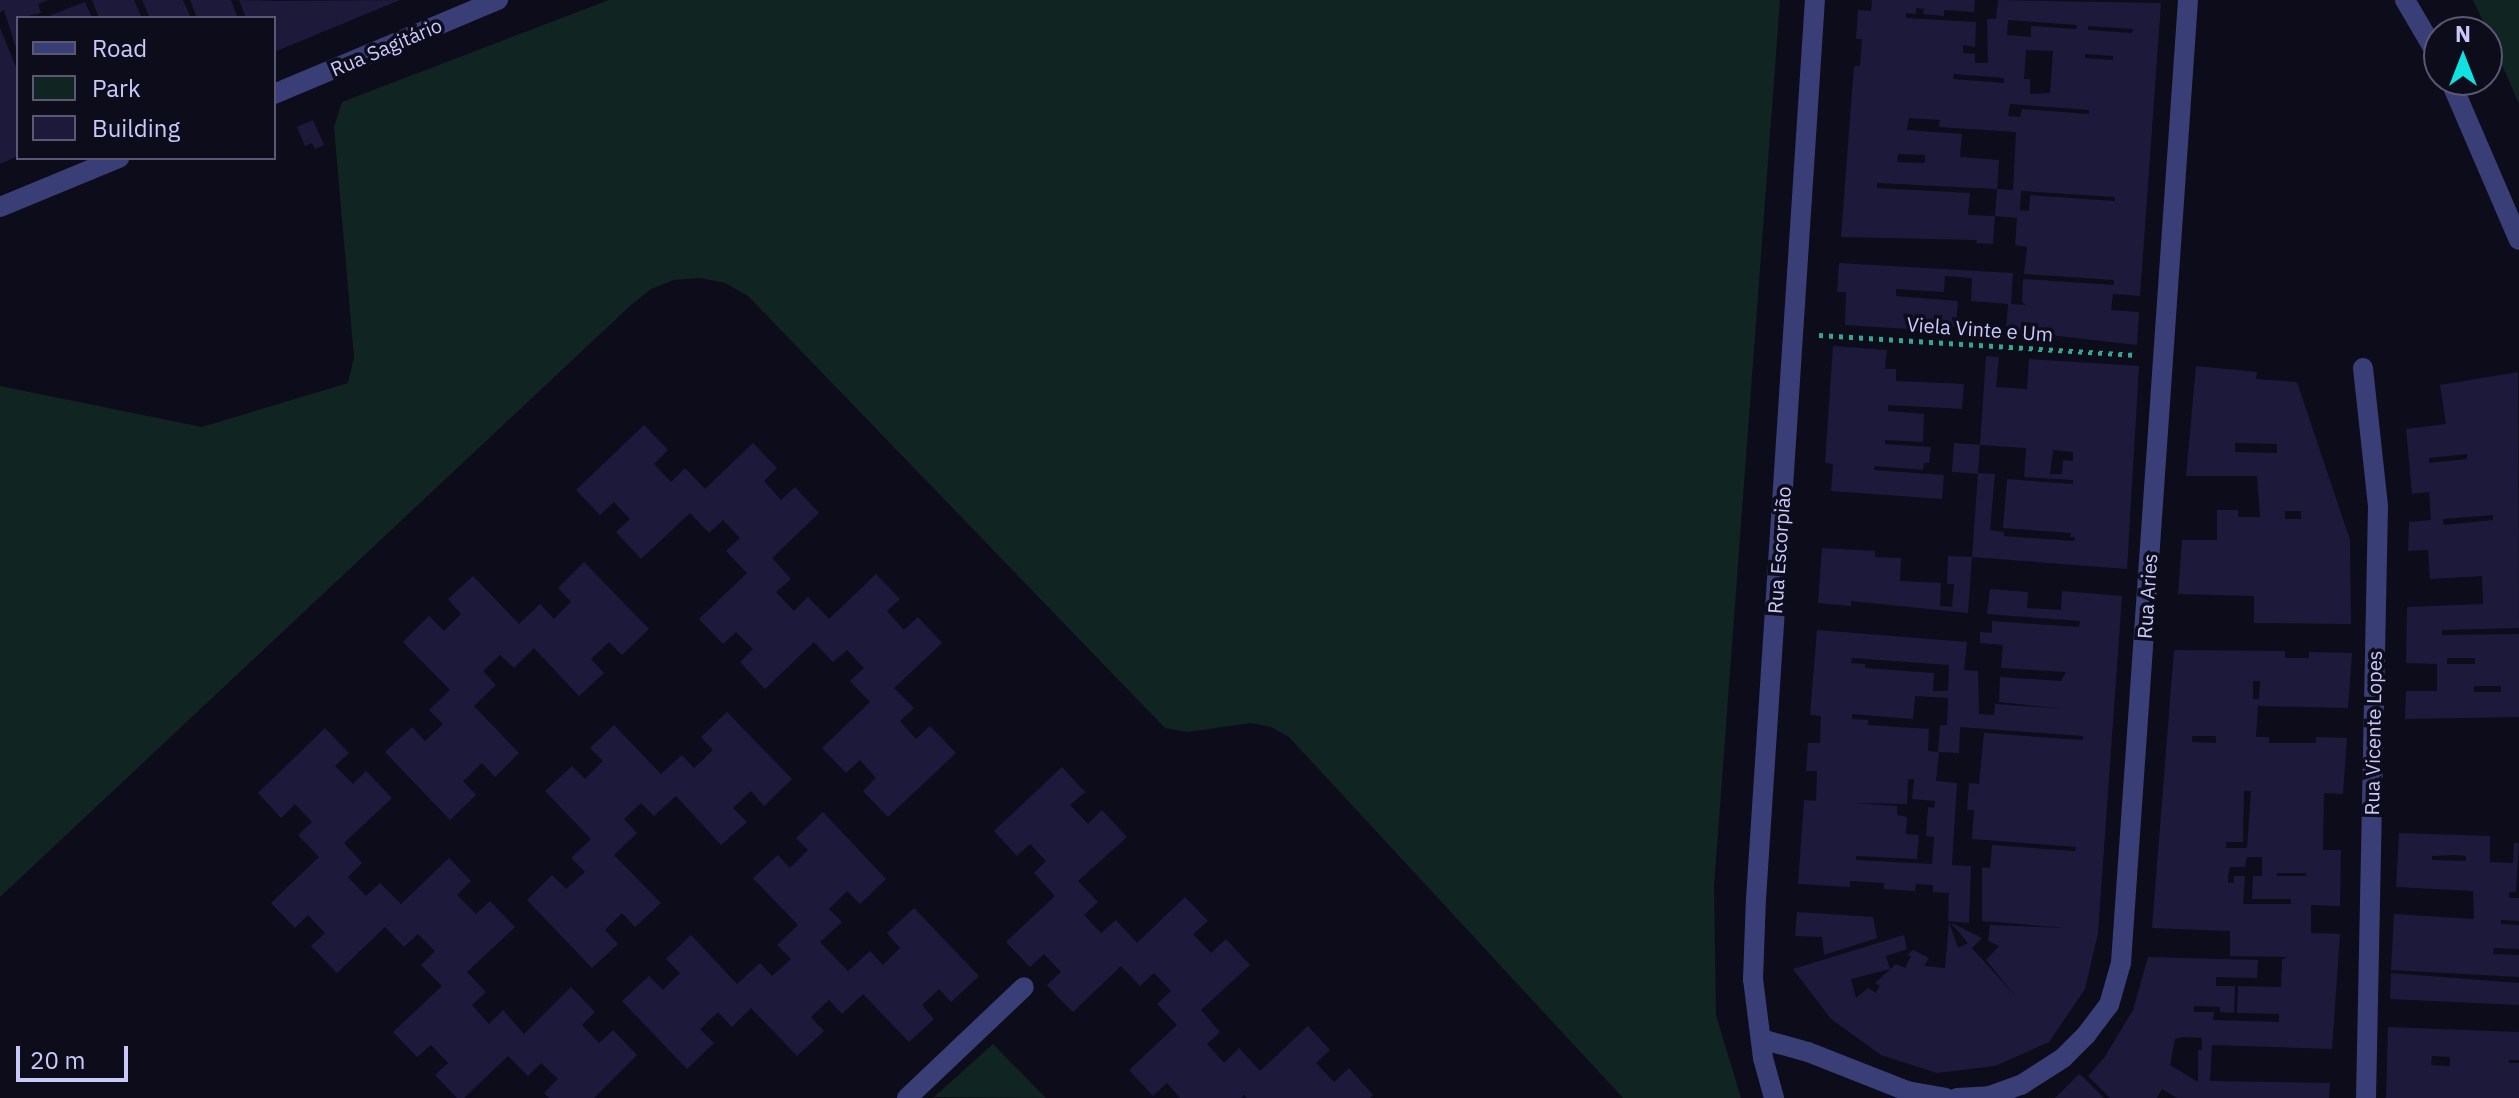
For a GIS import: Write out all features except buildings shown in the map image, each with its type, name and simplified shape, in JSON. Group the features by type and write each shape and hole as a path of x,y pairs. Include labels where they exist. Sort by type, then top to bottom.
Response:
{"street":[{"name":"Rua Sagitário","path":"276,93 467,6 498,0"},
{"name":"Rua Escorpião","path":"1774,1098 1761,1039 1753,979 1815,0"},
{"name":"Rua Aries","path":"1957,1098 1990,1096 2021,1085 2063,1058 2109,1005 2121,963 2188,0"},
{"path":"2405,0 2423,31"},
{"path":"2457,96 2519,240"},
{"path":"0,207 114,160"},
{"name":"Rua Vicente Lopes","path":"2363,368 2378,506 2366,1098"},
{"path":"907,1098 1024,987"},
{"path":"1761,1039 1808,1052 1907,1091 1945,1098"}],"path":[{"name":"Viela Vinte e Um","path":"1794,333 2164,357"}],"green space":[{"path":"609,0 1780,0 1714,887 1716,1015 1741,1098 1623,1098 1289,737 1271,727 1251,723 1188,732 1165,728 748,296 725,283 700,278 674,280 651,289 631,305 0,897 0,386 202,427 348,383 354,357 334,127 342,102"},
{"path":"2473,0 2519,0 2519,104 2503,67 2503,16 2481,16"},
{"path":"993,1044 1046,1098 934,1097"}]}
